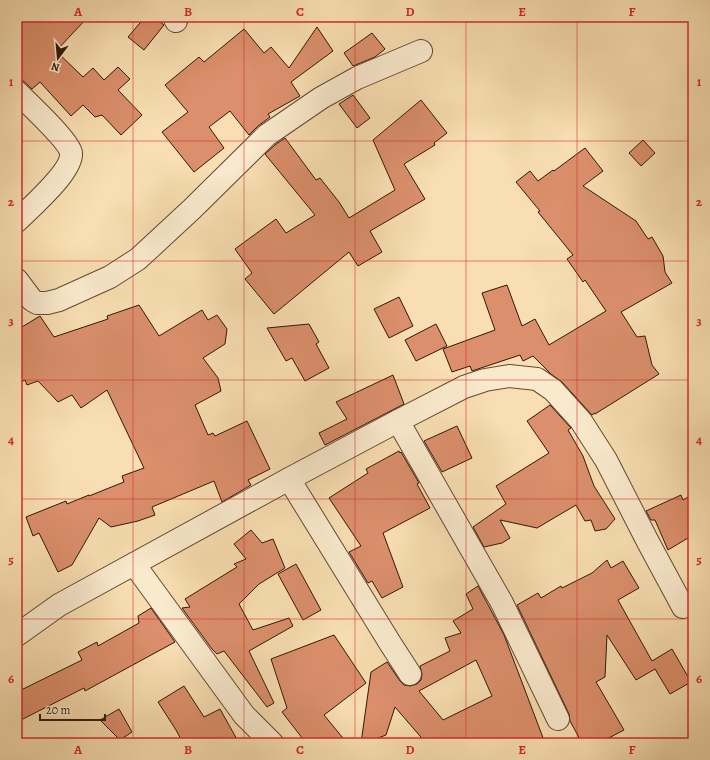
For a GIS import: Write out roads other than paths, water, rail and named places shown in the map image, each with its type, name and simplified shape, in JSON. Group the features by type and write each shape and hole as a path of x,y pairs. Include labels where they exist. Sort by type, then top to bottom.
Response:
{"street":[{"path":"17,280 32,300 37,303 47,303 59,300 110,276 138,259 192,209 267,135 321,98 357,78 421,51"},
{"path":"17,92 63,139 71,153 70,164 62,176 17,221"},
{"path":"17,635 59,605 398,421 464,387 484,380 509,376 537,379 553,390 581,421 606,460 683,607"},
{"path":"398,421 502,603 558,719"},
{"path":"289,479 410,674"},
{"path":"134,564 244,715 272,743"}]}
